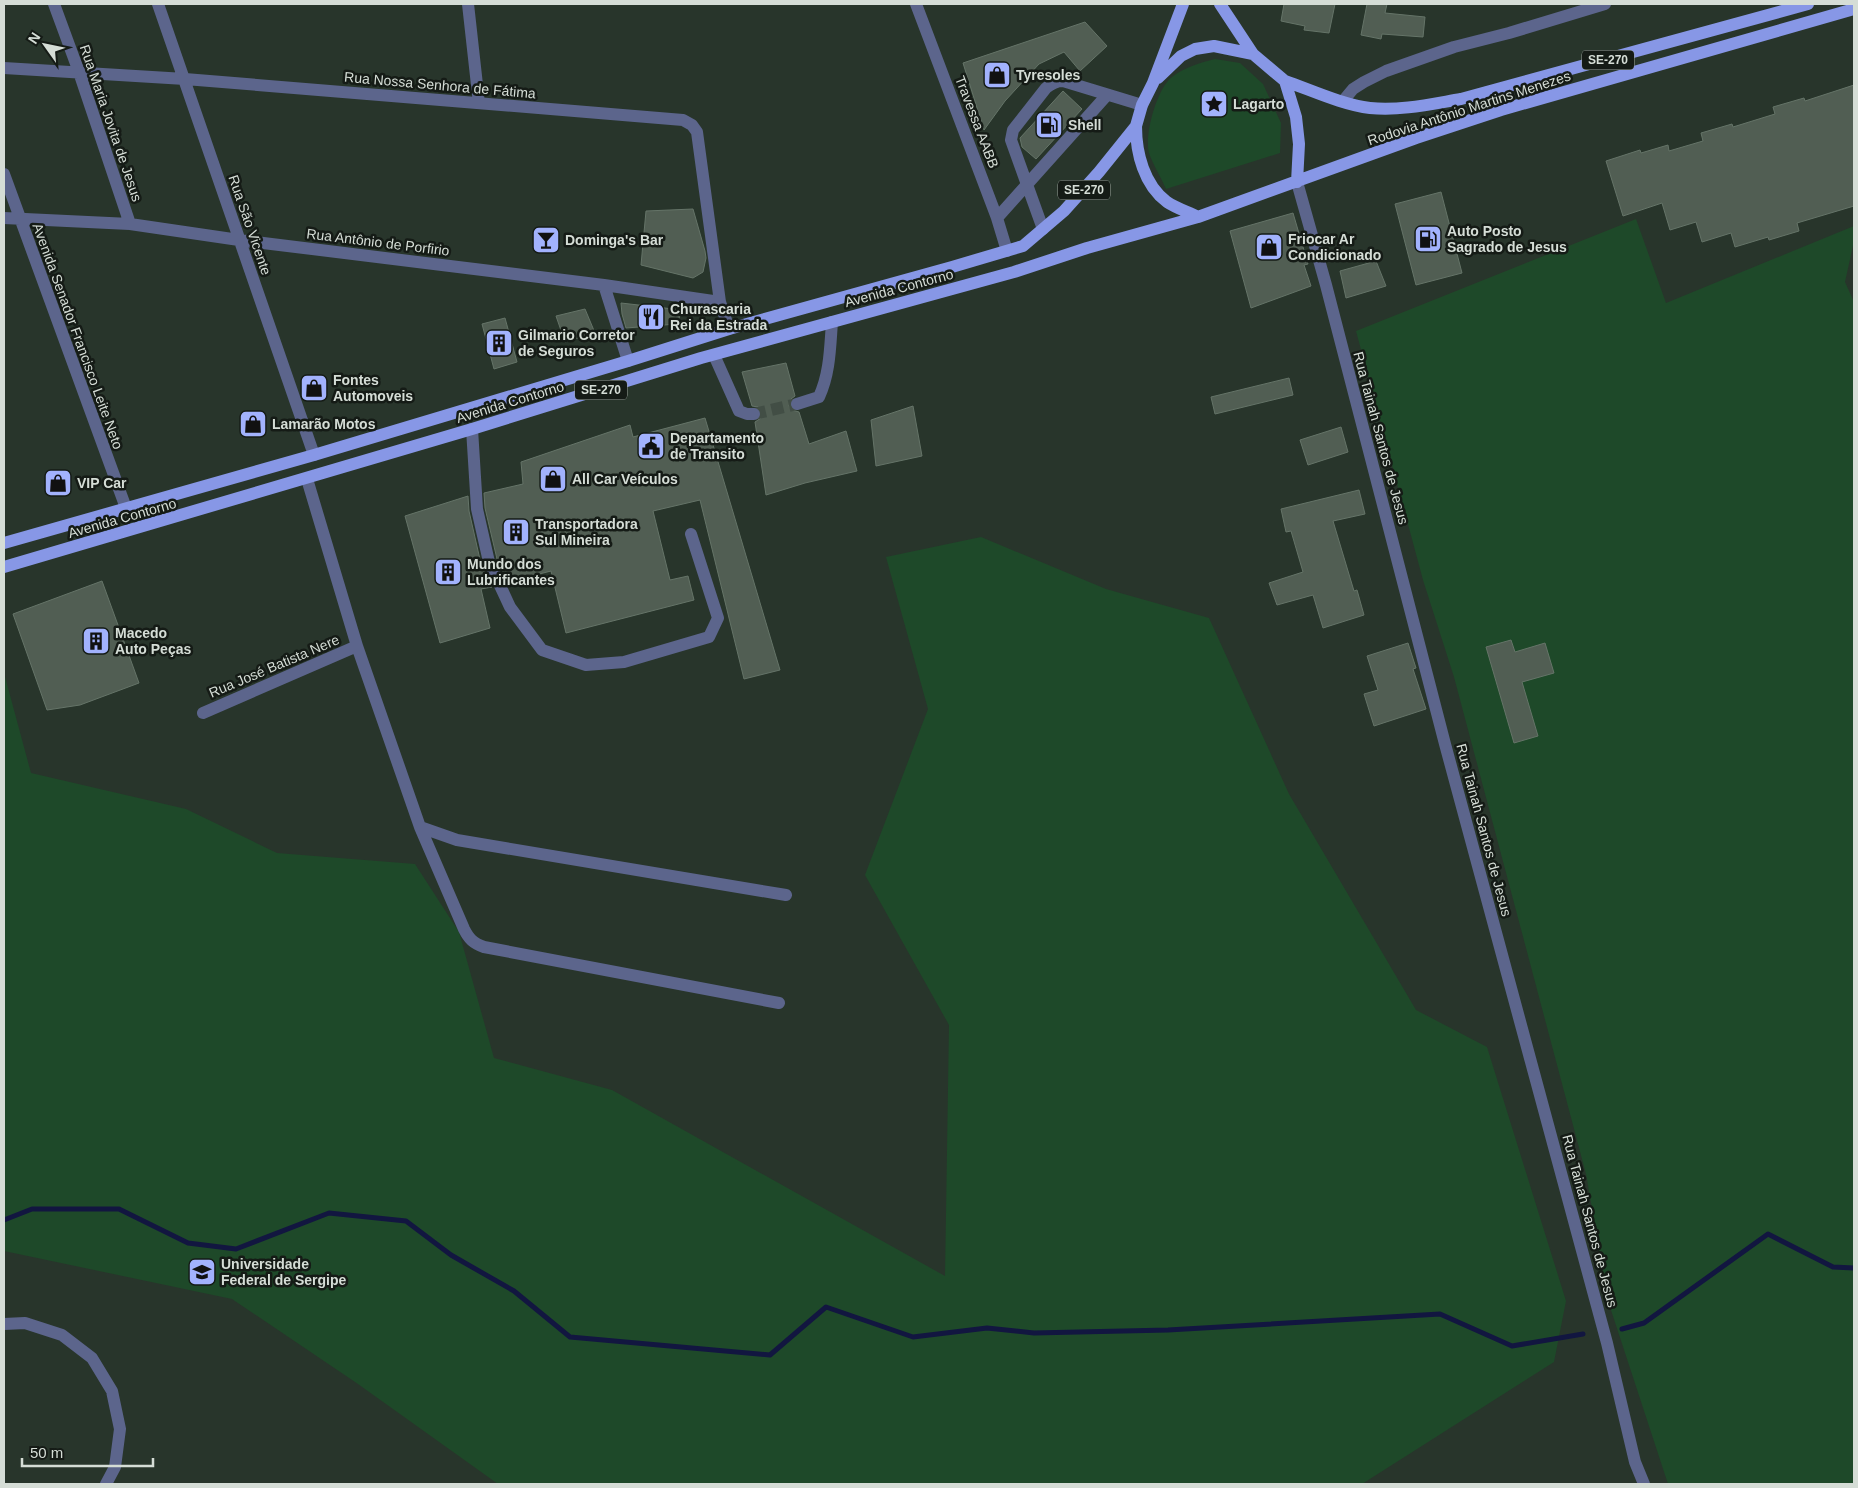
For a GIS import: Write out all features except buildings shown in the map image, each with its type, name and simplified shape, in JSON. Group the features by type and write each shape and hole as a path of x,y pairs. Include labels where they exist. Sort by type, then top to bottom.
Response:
{"main road":[{"path":"1153,83 1183,4"},
{"path":"1220,4 1253,54"},
{"name":"Rodovia Antônio Martins Menezes","path":"1286,81 1368,108 1406,108 1462,100 1808,4"},
{"name":"Rodovia Antônio Martins Menezes","path":"1297,182 1416,138 1501,110 1854,9"},
{"name":"SE-270","path":"1043,229 1071,204 1136,126 1142,105 1153,83 1180,56 1195,49 1214,46 1253,54 1286,81"},
{"path":"1286,81 1296,117 1299,144 1297,182"},
{"path":"1136,126 1136,143 1141,164 1156,192 1168,203 1198,217"},
{"name":"SE-270","path":"1198,217 1297,182"},
{"name":"Avenida Contorno","path":"4,567 307,479 714,355 1014,272 1087,248 1198,217"},
{"name":"Avenida Contorno","path":"4,543 314,456 628,361 729,328 1007,251 1023,246 1043,229"}],"street":[{"name":"Rua Maria Jovita de Jesus","path":"54,4 80,72 130,224"},
{"name":"Rua São Vicente","path":"158,4 314,456"},
{"path":"468,4 479,103"},
{"name":"Travessa AABB","path":"916,4 997,218 1007,251"},
{"path":"1344,101 1353,90 1364,82 1386,71 1454,47 1509,33 1605,4"},
{"name":"Rua Nossa Senhora de Fátima","path":"4,68 185,80 683,120 692,125 697,132 720,302"},
{"path":"1043,229 1026,186 1011,135 1046,88 1051,84 1063,81 1142,105"},
{"path":"997,218 1108,95"},
{"name":"Avenida Senador Francisco Leite Neto","path":"4,174 126,508"},
{"name":"Rua Tainah Santos de Jesus","path":"1297,182 1448,753 1598,1307 1635,1462 1644,1484"},
{"name":"Rua Antônio de Porfirio","path":"4,218 130,224 239,240 720,302"},
{"path":"604,286 628,361"},
{"path":"720,302 729,328"},
{"path":"797,404 819,397 825,383 832,322"},
{"path":"714,355 739,411 754,414"},
{"path":"472,429 476,509 489,562 510,607 542,650 586,665 624,662 709,637 718,618 691,534"},
{"path":"307,479 357,646 420,827 467,936 475,944 557,962 779,1004"},
{"name":"Rua José Batista Nere","path":"203,713 357,646"},
{"path":"420,827 457,840 786,895"},
{"path":"4,1324 25,1323 62,1335 92,1358 112,1391 120,1429 115,1467 106,1484"}],"green space":[{"path":"1215,59 1240,63 1263,84 1281,123 1280,153 1166,189 1151,158 1148,145 1150,124 1157,101 1166,83 1172,77 1187,68"},
{"path":"1636,219 1666,303 1854,226 1854,241 1845,282 1854,302 1854,1484 1668,1484 1608,1301 1586,1174 1454,677 1423,580 1356,331"},
{"path":"981,537 1106,589 1209,618 1289,794 1416,1010 1487,1047 1566,1301 1554,1362 1362,1484 498,1484 358,1384 232,1299 4,1251 4,673 31,773 186,809 277,853 415,864 459,932 494,1058 612,1090 945,1276 949,1025 865,875 928,709 886,557"}],"waterway":[{"path":"4,1220 32,1209 119,1209 188,1243 236,1249 329,1213 406,1221 451,1255 514,1291 570,1337 770,1355 826,1307 913,1337 987,1328 1034,1333 1168,1330 1440,1314 1512,1346 1583,1334"},
{"path":"1622,1329 1644,1323 1768,1234 1833,1267 1854,1268"}],"tunnel":[{"path":"754,414 797,404"}],"place":[{"name":"Tyresoles","path":"997,75"},
{"name":"Lagarto","path":"1214,104"},
{"name":"Shell","path":"1049,125"},
{"name":"Auto Posto Sagrado de Jesus","path":"1428,239"},
{"name":"Dominga's Bar","path":"546,240"},
{"name":"Friocar Ar Condicionado","path":"1269,247"},
{"name":"Churascaria Rei da Estrada","path":"651,317"},
{"name":"Gilmario Corretor de Seguros","path":"499,343"},
{"name":"Fontes Automoveis","path":"314,388"},
{"name":"Lamarão Motos","path":"253,424"},
{"name":"Departamento de Transito","path":"651,446"},
{"name":"All Car Veículos","path":"553,479"},
{"name":"VIP Car","path":"58,483"},
{"name":"Transportadora Sul Mineira","path":"516,532"},
{"name":"Mundo dos Lubrificantes","path":"448,572"},
{"name":"Macedo Auto Peças","path":"96,641"},
{"name":"Universidade Federal de Sergipe","path":"202,1272"}]}
